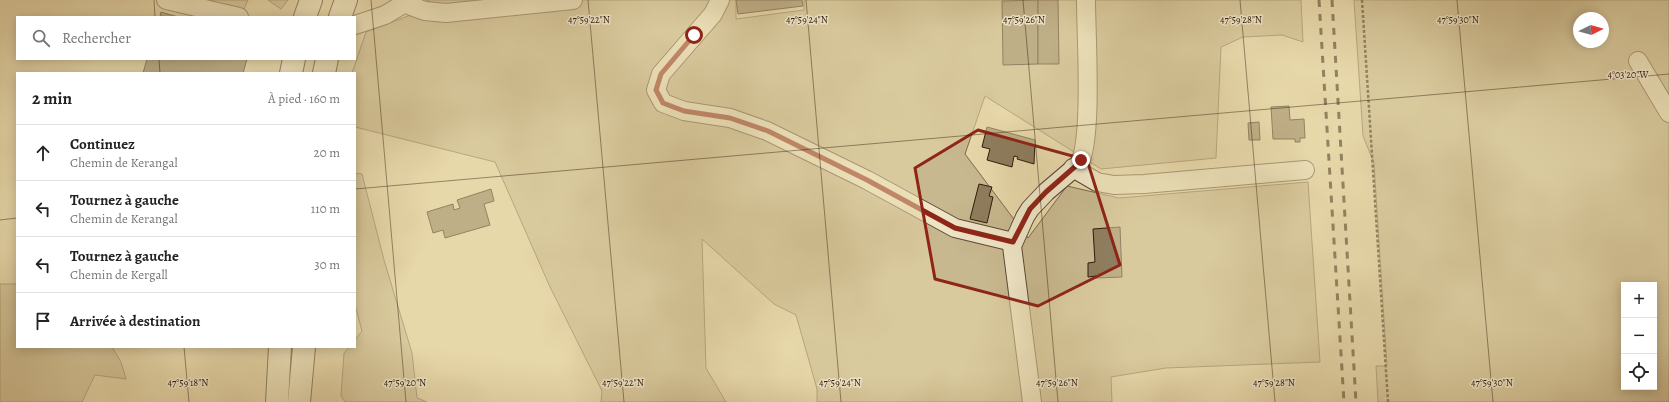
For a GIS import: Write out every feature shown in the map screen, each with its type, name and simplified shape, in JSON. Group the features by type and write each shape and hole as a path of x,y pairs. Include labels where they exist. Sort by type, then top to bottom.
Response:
{"main road":[{"path":"305,16 311,0"},
{"path":"340,16 346,0"},
{"path":"291,72 294,60"},
{"path":"324,72 327,60"},
{"path":"277,402 280,348"},
{"path":"299,402 304,348"}],"street":[{"path":"166,0 235,16"},
{"path":"356,24 385,15 405,1 425,11 446,13 573,0"},
{"path":"720,0 714,14 661,74 656,90 663,103 684,111 730,118 768,131 867,180 955,228 1013,242"},
{"path":"1032,402 1012,246 1030,209 1081,160 1084,143 1086,0"},
{"path":"1638,61 1669,113"},
{"path":"1073,168 1097,182 1114,185 1144,184 1305,170"}],"path":[{"path":"1362,0 1388,402"}],"highlighted area":[{"path":"978,130 1087,160 1120,265 1038,306 935,279 915,168"}],"shaded area":[{"path":"201,0 248,0 243,11"},
{"path":"268,0 288,0 281,9"},
{"path":"426,0 736,0 736,19 804,10 804,0 1301,0 1303,42 1282,35 1243,37 1221,47 1216,158 1101,169 985,96 965,154 1028,238 1067,186 1119,198 1308,182 1320,362 1166,368 1111,377 1112,402 817,402 817,389 796,315 774,304 702,239 706,368 726,402 601,402 602,391 550,287 495,162 356,127 356,72 352,72 366,32 437,5"},
{"path":"1354,0 1669,0 1669,402 1378,402 1376,366 1387,366 1374,163 1363,136"},
{"path":"356,173 362,174 384,260 412,353 417,398 427,402 345,402 341,396 344,353 348,348 356,348 356,339 362,331 356,309"},
{"path":"0,284 16,284 16,348 113,348 121,362 126,379 95,375 82,402 0,402"}],"building":[{"path":"736,0 802,0 803,6 738,14"},
{"path":"1038,0 1038,64 1003,65 1002,1"},
{"path":"1038,0 1058,0 1059,64 1038,64"},
{"path":"161,12 175,16 160,16"},
{"path":"147,60 247,60 243,72 143,72"},
{"path":"1289,106 1290,120 1304,119 1305,138 1300,138 1300,142 1295,142 1295,139 1273,139 1271,107"},
{"path":"1259,122 1260,140 1249,140 1248,123"},
{"path":"987,127 1035,140 1034,164 1017,159 1018,157 1014,156 1012,167 987,160 990,149 982,147"},
{"path":"979,184 992,187 989,196 993,197 987,223 970,219"},
{"path":"491,189 494,201 484,204 490,225 445,238 443,230 433,233 427,212 453,204 454,210 460,208 457,200"},
{"path":"1120,227 1122,277 1088,277 1088,263 1095,262 1093,229"}],"railway":[{"path":"1319,0 1344,402"},
{"path":"1332,0 1356,402"}],"route":[{"path":"694,35 661,74 656,90 663,103 684,111 730,118 768,131 867,180 955,228 1013,242 1024,217 1030,209 1081,160"}]}
